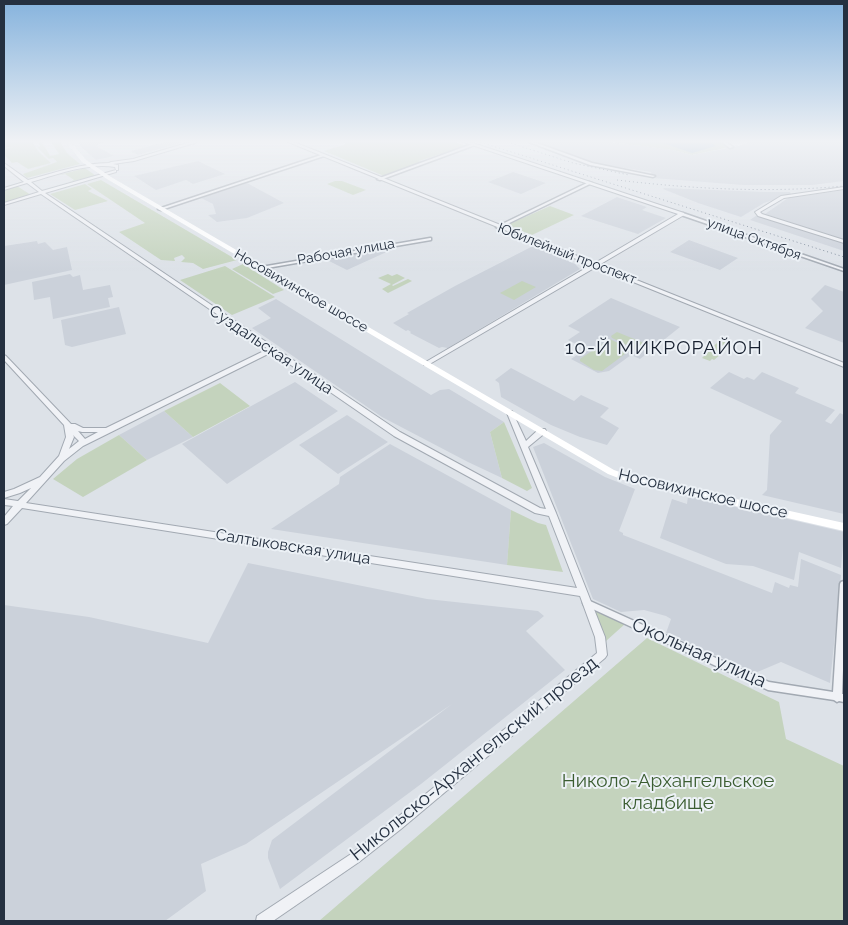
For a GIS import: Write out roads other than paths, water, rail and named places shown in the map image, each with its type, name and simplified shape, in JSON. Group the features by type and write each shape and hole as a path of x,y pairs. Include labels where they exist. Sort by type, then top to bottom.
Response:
{"main road":[{"name":"Носовихинское шоссе","path":"121,185 510,412 551,439 604,469 626,478 844,527"},
{"name":"Носовихинское шоссе","path":"542,432 557,437 627,473 844,521"}],"street":[{"path":"4,189 16,185"},
{"name":"Суздальская улица","path":"30,185 406,440 538,511 552,513"},
{"path":"4,204 73,185"},
{"path":"160,209 233,185"},
{"name":"Юбилейный проспект","path":"394,185 844,365"},
{"path":"498,227 588,185"},
{"name":"улица Октября","path":"594,185 844,270"},
{"path":"844,188 783,197 757,211 757,213 844,242"},
{"path":"426,364 682,214"},
{"name":"Рабочая улица","path":"261,268 430,239"},
{"name":"Юбилейный проспект","path":"594,265 844,370"},
{"path":"4,522 62,459 84,442 271,350"},
{"path":"4,357 84,442"},
{"name":"Никольско-Архангельский проезд","path":"262,921 355,858 602,655 600,637 510,412"},
{"path":"67,422 76,428 89,431 112,429"},
{"path":"62,459 70,437 67,422"},
{"path":"525,446 542,432"},
{"path":"519,435 532,439"},
{"path":"4,495 17,491 45,476"},
{"name":"Салтыковская улица","path":"4,502 585,598"},
{"path":"841,698 844,584"},
{"name":"Окольная улица","path":"585,598 768,686 841,698"}],"railway":[{"path":"617,185 844,257"},
{"path":"666,185 759,190 844,186"}],"district":[{"name":"10-Й МИКРОРАЙОН","path":"664,348"}],"park label":[{"name":"Николо-Архангельское кладбище","path":"668,792"}]}
